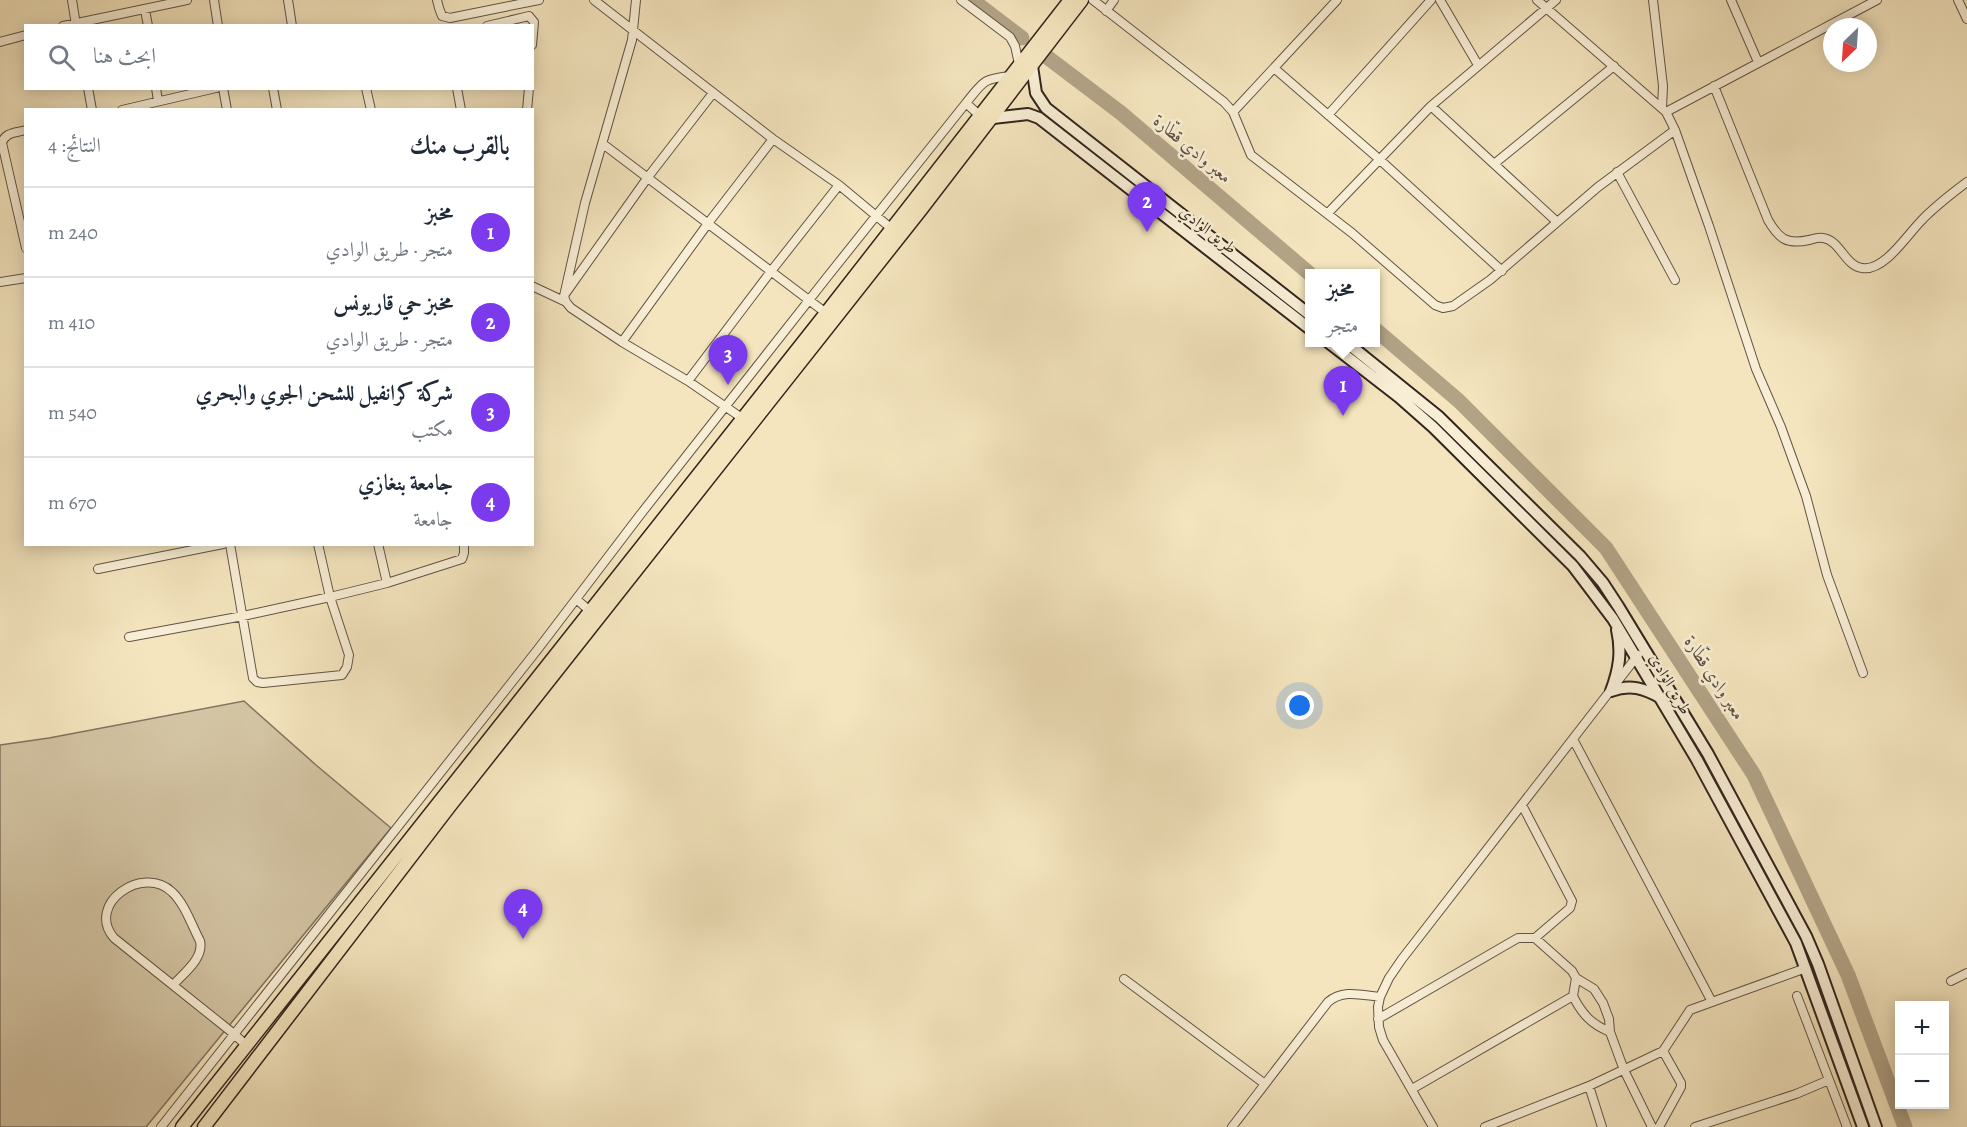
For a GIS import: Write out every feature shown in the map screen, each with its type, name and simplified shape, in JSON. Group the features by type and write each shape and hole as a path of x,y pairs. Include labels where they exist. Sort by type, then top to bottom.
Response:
{"highway":[{"path":"182,1127 826,313 1070,0"},
{"path":"204,1127 450,806 993,118 1082,0"}],"main road":[{"name":"طريق الوادي","path":"1032,66 1036,93 1046,108 1234,255 1305,316"},
{"path":"993,118 1028,114 1039,118 1046,108"},
{"name":"طريق الوادي","path":"1039,118 1226,263 1305,316"},
{"path":"1226,263 1234,255"},
{"name":"طريق الوادي","path":"1335,347 1439,417 1580,556 1603,583 1641,652 1662,698 1780,911 1806,968 1863,1127"},
{"name":"طريق الوادي","path":"1351,347 1402,393 1433,427 1573,566 1641,652 1708,754 1806,936 1876,1127"},
{"path":"1611,691 1620,653 1618,632 1613,619"},
{"path":"1611,691 1631,686 1642,688 1662,698"},
{"path":"1844,1075 1856,1071"}],"street":[{"path":"72,0 76,24 187,0"},
{"path":"214,0 218,24"},
{"path":"288,0 292,24"},
{"path":"437,0 442,16 450,18 511,2 539,0"},
{"path":"594,0 773,139 839,185 892,229"},
{"path":"565,299 585,203 633,30 636,0"},
{"path":"961,0 1010,37 1015,46 1019,64"},
{"path":"1054,21 1059,0"},
{"path":"1093,0 1224,102 1233,112 1251,155 1328,213 1439,307 1453,306 1502,271 1556,221 1617,172 1675,130"},
{"path":"1106,10 1114,0"},
{"path":"1233,112 1337,0"},
{"path":"1328,115 1431,0"},
{"path":"1440,0 1478,65"},
{"path":"1537,0 1664,110 1675,130 1756,369 1781,427 1806,496 1827,575 1863,673"},
{"path":"1328,213 1431,106 1556,0"},
{"path":"1653,0 1664,110"},
{"path":"1731,0 1758,62"},
{"path":"1852,0 1857,10"},
{"path":"1664,110 1877,0"},
{"path":"1958,0 1967,19"},
{"path":"145,10 147,24"},
{"path":"495,24 529,16 534,24"},
{"path":"0,42 24,36"},
{"path":"1494,164 1614,66"},
{"path":"1274,68 1379,159 1502,271"},
{"path":"160,1127 808,300 966,103 989,79 1011,76"},
{"path":"1714,86 1768,220 1776,233 1786,240 1796,242 1825,238 1855,266 1860,268 1876,266 1890,255 1944,199 1967,182"},
{"path":"88,90 92,108"},
{"path":"156,90 158,101"},
{"path":"130,108 207,90"},
{"path":"222,108 223,90"},
{"path":"223,90 227,108"},
{"path":"273,90 277,108"},
{"path":"366,90 371,108"},
{"path":"457,90 461,108"},
{"path":"527,108 529,90"},
{"path":"565,299 648,177 713,93"},
{"path":"966,103 979,114"},
{"path":"1431,106 1556,221"},
{"path":"24,130 8,134 2,143 4,169 24,240"},
{"path":"622,342 709,222 773,139"},
{"path":"603,144 709,222 826,313"},
{"path":"1617,172 1675,280"},
{"path":"688,381 839,185"},
{"path":"16,210 24,208"},
{"path":"0,282 24,278"},
{"path":"534,287 565,299 571,308 622,342 688,381 742,418"},
{"path":"98,569 213,546"},
{"path":"230,546 253,678 263,683 342,675 347,667 349,655 330,597 318,546"},
{"path":"378,546 387,583"},
{"path":"129,637 243,616 387,583 462,559 465,546"},
{"path":"576,599 590,611"},
{"path":"1433,1127 1383,1040 1378,1019 1380,997 1402,959 1641,652"},
{"path":"1573,739 1712,1002"},
{"path":"1378,1019 1518,938 1535,938 1570,908 1572,901 1522,805"},
{"path":"173,985 199,956 200,941 178,900 170,890 153,882 135,884 123,891 110,904 106,919 108,929 114,938 247,1046"},
{"path":"1535,938 1572,971 1576,978 1594,989 1603,1003 1610,1019 1610,1032 1624,1070 1652,1127"},
{"path":"1485,1127 1589,1086 1663,1050 1689,1010 1806,968"},
{"path":"1951,981 1967,973"},
{"path":"1576,978 1573,996 1580,1012 1590,1022 1610,1032"},
{"path":"1124,979 1265,1084"},
{"path":"1232,1127 1328,1002 1335,996 1345,993 1380,997"},
{"path":"1412,1089 1573,996"},
{"path":"1797,996 1847,1127"},
{"path":"1659,1127 1682,1083 1663,1050"},
{"path":"1695,1127 1796,1094 1829,1080"},
{"path":"1589,1086 1602,1127"}],"shaded area":[{"path":"244,701 391,828 146,1127 0,1127 0,745 49,738"}],"waterway":[{"name":"معبر وادي قطّارة","path":"972,0 1022,38"},
{"name":"معبر وادي قطّارة","path":"1047,57 1121,113 1305,270"},
{"name":"معبر وادي قطّارة","path":"1380,333 1459,401 1606,548 1754,775 1848,975 1905,1127"}],"place":[{"name":"مخبز حي قاريونس","path":"1147,232"},
{"name":"شركة كرانفيل للشحن الجوي والبحري","path":"728,385"},
{"name":"مخبز","path":"1343,416"},
{"name":"جامعة بنغازي","path":"523,939"}]}
